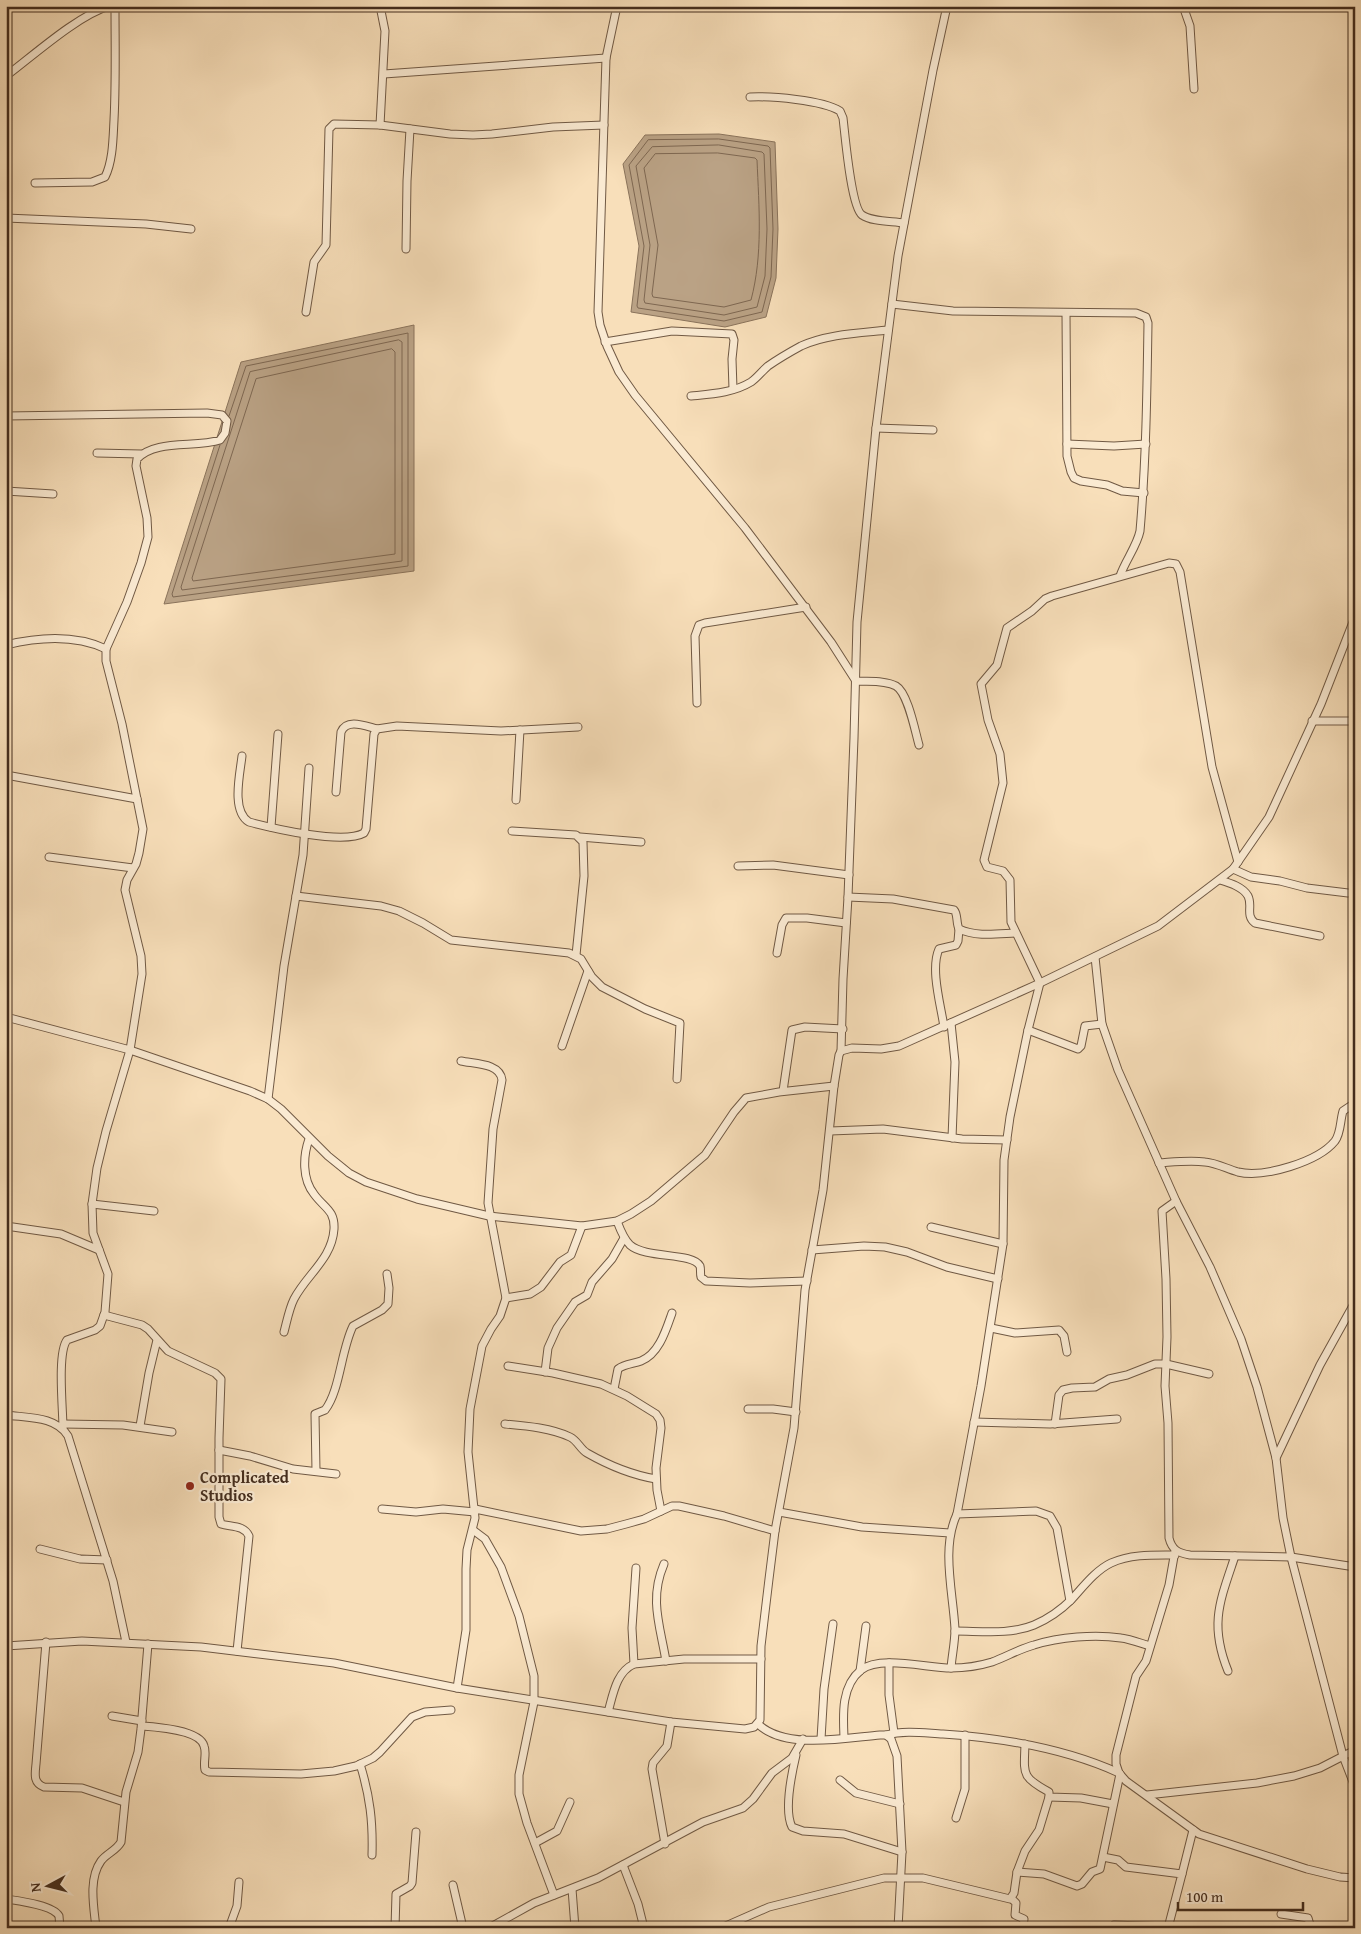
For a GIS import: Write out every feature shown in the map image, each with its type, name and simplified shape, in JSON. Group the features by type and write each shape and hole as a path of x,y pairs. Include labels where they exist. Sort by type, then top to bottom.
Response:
{"street":[{"path":"6,76 75,24 109,6"},
{"path":"35,183 92,182 104,177 108,171 113,135 115,6"},
{"path":"380,6 385,31 380,125"},
{"path":"617,6 606,58 598,312 605,342 619,372 643,406 734,514 806,608 856,681 891,685 900,690 906,699 919,745"},
{"path":"6,1646 82,1640 237,1651 334,1663 534,1702 672,1722 745,1729 758,1724 761,1659 775,1531 791,1453 807,1281 830,1131 834,1086 839,1055 842,1050 857,622 876,428 904,223 947,6"},
{"path":"1183,6 1190,26 1194,89"},
{"path":"384,74 606,58"},
{"path":"750,97 779,97 828,106 840,111 843,118 853,190 858,209 865,217 904,223"},
{"path":"306,312 314,262 326,245 330,130 334,124 380,125 473,135 553,126 604,125"},
{"path":"406,249 410,129"},
{"path":"6,218 146,224 191,229"},
{"path":"892,304 953,311 1136,313 1146,316 1148,333 1144,493 1139,538 1120,576"},
{"path":"1066,313 1067,444 1069,467 1074,478 1081,482 1107,486 1122,491 1144,493"},
{"path":"691,396 733,389 752,381 769,365 808,344 847,335 888,330"},
{"path":"605,342 672,331 732,334 734,340 732,359 733,389"},
{"path":"6,416 207,413 222,415 227,421 225,433 220,440 161,447 141,454 97,453"},
{"path":"876,428 933,430"},
{"path":"1067,444 1114,446 1146,444"},
{"path":"126,1642 107,1560 72,1447 63,1426 62,1362 64,1344 67,1340 95,1330 100,1326 104,1315 108,1274 93,1233 92,1204 101,1150 130,1050 142,974 141,956 125,890 127,880 139,853 143,829 122,724 108,672 107,646 119,621 141,563 148,537 147,518 136,466 137,459 141,454"},
{"path":"6,491 53,494"},
{"path":"951,1668 955,1632 950,1566 950,1533 957,1514 991,1328 1003,1244 1004,1160 1010,1117 1040,983 1015,932 1010,914 1010,880 1003,871 987,867 984,863 1003,783 1000,754 988,720 982,684 997,665 1005,633 1011,624 1032,611 1044,599 1052,596 1169,563 1178,566 1212,767 1238,862"},
{"path":"697,703 695,636 699,625 806,608"},
{"path":"842,1050 852,1048 889,1048 915,1040 1040,983 1158,926 1234,869 1269,817 1321,704 1355,617"},
{"path":"6,646 33,640 59,638 107,646"},
{"path":"1312,721 1355,721"},
{"path":"336,792 341,732 347,725 359,724 377,729 397,726 450,730 520,730 578,727"},
{"path":"242,756 239,813 243,818 249,822 271,828 305,834 355,836 364,833 366,829 374,734 377,729"},
{"path":"516,800 520,730"},
{"path":"271,828 278,734"},
{"path":"268,1099 284,966 305,834 309,768"},
{"path":"6,775 137,799"},
{"path":"512,831 570,834 580,837 641,842"},
{"path":"576,955 584,876 584,848 580,837"},
{"path":"50,857 133,868"},
{"path":"738,866 773,864 849,874"},
{"path":"1234,869 1251,877 1280,881 1307,888 1348,893"},
{"path":"1220,880 1234,885 1245,892 1249,901 1250,916 1255,923 1320,936"},
{"path":"296,896 381,906 398,911 451,940 558,951 576,955 581,959 596,983 602,987 645,1009 680,1023 677,1079"},
{"path":"848,897 893,899 954,910 956,913 959,929 958,941 956,945 942,947 937,952 936,957 936,982 948,1025 955,1062 952,1138"},
{"path":"777,953 782,925 786,918 807,918 846,923"},
{"path":"959,929 980,934 1015,932"},
{"path":"1095,957 1102,1024 1118,1070 1176,1201 1210,1267 1241,1339 1257,1387 1276,1458 1283,1518 1291,1557 1343,1756 1355,1788"},
{"path":"562,1046 588,971"},
{"path":"6,1017 130,1050 250,1091 268,1099 349,1173 366,1182 409,1196 489,1216 582,1226 617,1221 650,1201 701,1159 742,1101 750,1096 834,1086"},
{"path":"1028,1030 1078,1049 1081,1046 1085,1026 1102,1024"},
{"path":"782,1091 792,1030 805,1027 842,1029"},
{"path":"457,1688 465,1638 466,1569 475,1511 468,1452 470,1409 482,1346 500,1316 506,1298 489,1216 488,1188 491,1147 502,1080 501,1074 498,1069 490,1066 461,1061"},
{"path":"1159,1163 1190,1160 1208,1162 1248,1173 1283,1168 1302,1162 1325,1150 1335,1141 1339,1134 1343,1111 1355,1103"},
{"path":"830,1131 884,1130 952,1138 1007,1140"},
{"path":"284,1332 295,1298 327,1256 334,1231 332,1214 314,1194 309,1185 304,1158 305,1149 310,1139"},
{"path":"1176,1201 1162,1211 1166,1279 1165,1386 1168,1423 1169,1538 1175,1553 1169,1585 1146,1661 1136,1676 1116,1755 1116,1764 1119,1773 1126,1781 1200,1834 1307,1869 1340,1877 1355,1878"},
{"path":"92,1204 154,1211"},
{"path":"617,1221 624,1238 638,1250 646,1253 680,1257 696,1262 700,1266 701,1277 706,1281 750,1283 807,1281"},
{"path":"6,1226 61,1234 99,1250"},
{"path":"506,1298 530,1294 541,1287 560,1262 571,1255 582,1226"},
{"path":"931,1227 1003,1244"},
{"path":"546,1372 548,1348 557,1328 575,1302 587,1295 592,1282 612,1259 624,1238"},
{"path":"812,1250 864,1246 885,1247 907,1252 947,1267 998,1279"},
{"path":"316,1471 315,1414 325,1410 330,1401 353,1326 386,1308 389,1288 387,1274"},
{"path":"1276,1458 1320,1365 1355,1302"},
{"path":"614,1389 618,1369 642,1361 654,1352 665,1332 672,1313"},
{"path":"104,1315 142,1325 168,1351 214,1373 221,1379 220,1521 223,1525 245,1530 249,1536 237,1651"},
{"path":"991,1328 1015,1333 1059,1330 1064,1336 1067,1352"},
{"path":"140,1426 157,1340"},
{"path":"1055,1424 1059,1395 1063,1390 1095,1387 1109,1379 1127,1375 1151,1366 1166,1364 1209,1374"},
{"path":"508,1366 588,1380 614,1389 649,1409 660,1420 656,1480 661,1511"},
{"path":"748,1409 774,1409 796,1412"},
{"path":"6,1415 42,1420 63,1426 140,1426 172,1432"},
{"path":"974,1422 1055,1424 1117,1419"},
{"path":"506,1424 536,1428 566,1436 575,1440 585,1452 634,1474 656,1480"},
{"path":"219,1450 250,1456 293,1469 336,1474"},
{"path":"382,1509 416,1512 443,1509 475,1511 582,1531 607,1529 644,1519 672,1506 679,1506 724,1516 775,1531"},
{"path":"957,1514 1036,1511 1050,1516 1057,1528 1070,1601"},
{"path":"779,1512 862,1527 950,1533"},
{"path":"472,1530 485,1539 494,1552 512,1595 534,1676 534,1702 518,1785 523,1812 554,1895"},
{"path":"40,1549 80,1559 107,1560"},
{"path":"955,1632 1008,1631 1033,1625 1050,1616 1070,1601 1110,1563 1135,1556 1175,1553 1291,1557 1355,1567"},
{"path":"1228,1671 1218,1640 1217,1622 1219,1603 1235,1556"},
{"path":"664,1564 657,1583 656,1602 666,1661"},
{"path":"634,1664 632,1628 636,1568"},
{"path":"821,1739 824,1689 833,1624"},
{"path":"860,1671 866,1626"},
{"path":"844,1738 846,1692 860,1671 865,1668 889,1663 951,1668 979,1665 994,1661 1017,1650 1051,1640 1121,1638 1150,1646"},
{"path":"46,1642 36,1781 44,1787 82,1788 124,1802"},
{"path":"96,1928 93,1903 96,1872 101,1862 118,1848 121,1842 124,1802 128,1781 138,1752 142,1723 148,1644"},
{"path":"608,1712 620,1678 624,1671 634,1664 666,1661 761,1659"},
{"path":"889,1663 889,1695 894,1733"},
{"path":"112,1716 181,1731 203,1742 205,1747 204,1767 209,1772 301,1774 339,1770 360,1764 380,1752 412,1716 425,1712 451,1710"},
{"path":"665,1844 652,1769 653,1763 666,1746 672,1722"},
{"path":"758,1724 771,1734 803,1739 886,1736 894,1733 913,1732 965,1735 1025,1744 1096,1762 1119,1773"},
{"path":"956,1818 965,1789 965,1735"},
{"path":"886,1736 891,1739 895,1746 900,1804 902,1852 898,1928"},
{"path":"803,1739 793,1768 789,1807 792,1827 803,1831 844,1834 902,1852"},
{"path":"1011,1898 1025,1852 1039,1830 1049,1796 1048,1792 1028,1779 1024,1765 1025,1744"},
{"path":"1147,1795 1294,1776 1320,1768 1355,1750"},
{"path":"489,1928 518,1910 572,1889 623,1865 703,1822 743,1808 753,1799 772,1773 797,1752"},
{"path":"360,1764 370,1800 372,1855"},
{"path":"1018,1872 1044,1874 1079,1886 1092,1872 1100,1869 1119,1773"},
{"path":"840,1780 856,1793 900,1804"},
{"path":"1049,1796 1081,1798 1114,1804"},
{"path":"535,1843 557,1831 570,1802"},
{"path":"1114,1925 1168,1927 1193,1830"},
{"path":"395,1928 396,1894 412,1883 416,1832"},
{"path":"1103,1857 1118,1860 1126,1867 1182,1874"},
{"path":"623,1865 638,1904 644,1928"},
{"path":"722,1928 769,1907 871,1880 901,1877 929,1879 1008,1899 1011,1898"},
{"path":"229,1928 236,1906 239,1882"},
{"path":"453,1885 463,1928"},
{"path":"572,1889 575,1928"},
{"path":"1011,1898 1016,1905 1015,1915 1024,1919 1023,1928"},
{"path":"6,1900 19,1901 52,1910 59,1916 60,1928"},
{"path":"1281,1914 1308,1918 1311,1928"},
{"path":"1350,1928 1355,1923"}],"water":[{"path":"719,134 775,142 778,229 776,278 766,317 725,327 631,312 639,246 623,164 645,135"},
{"path":"414,325 414,571 164,604 241,362"}],"place":[{"name":"Complicated Studios","path":"190,1486"}]}
